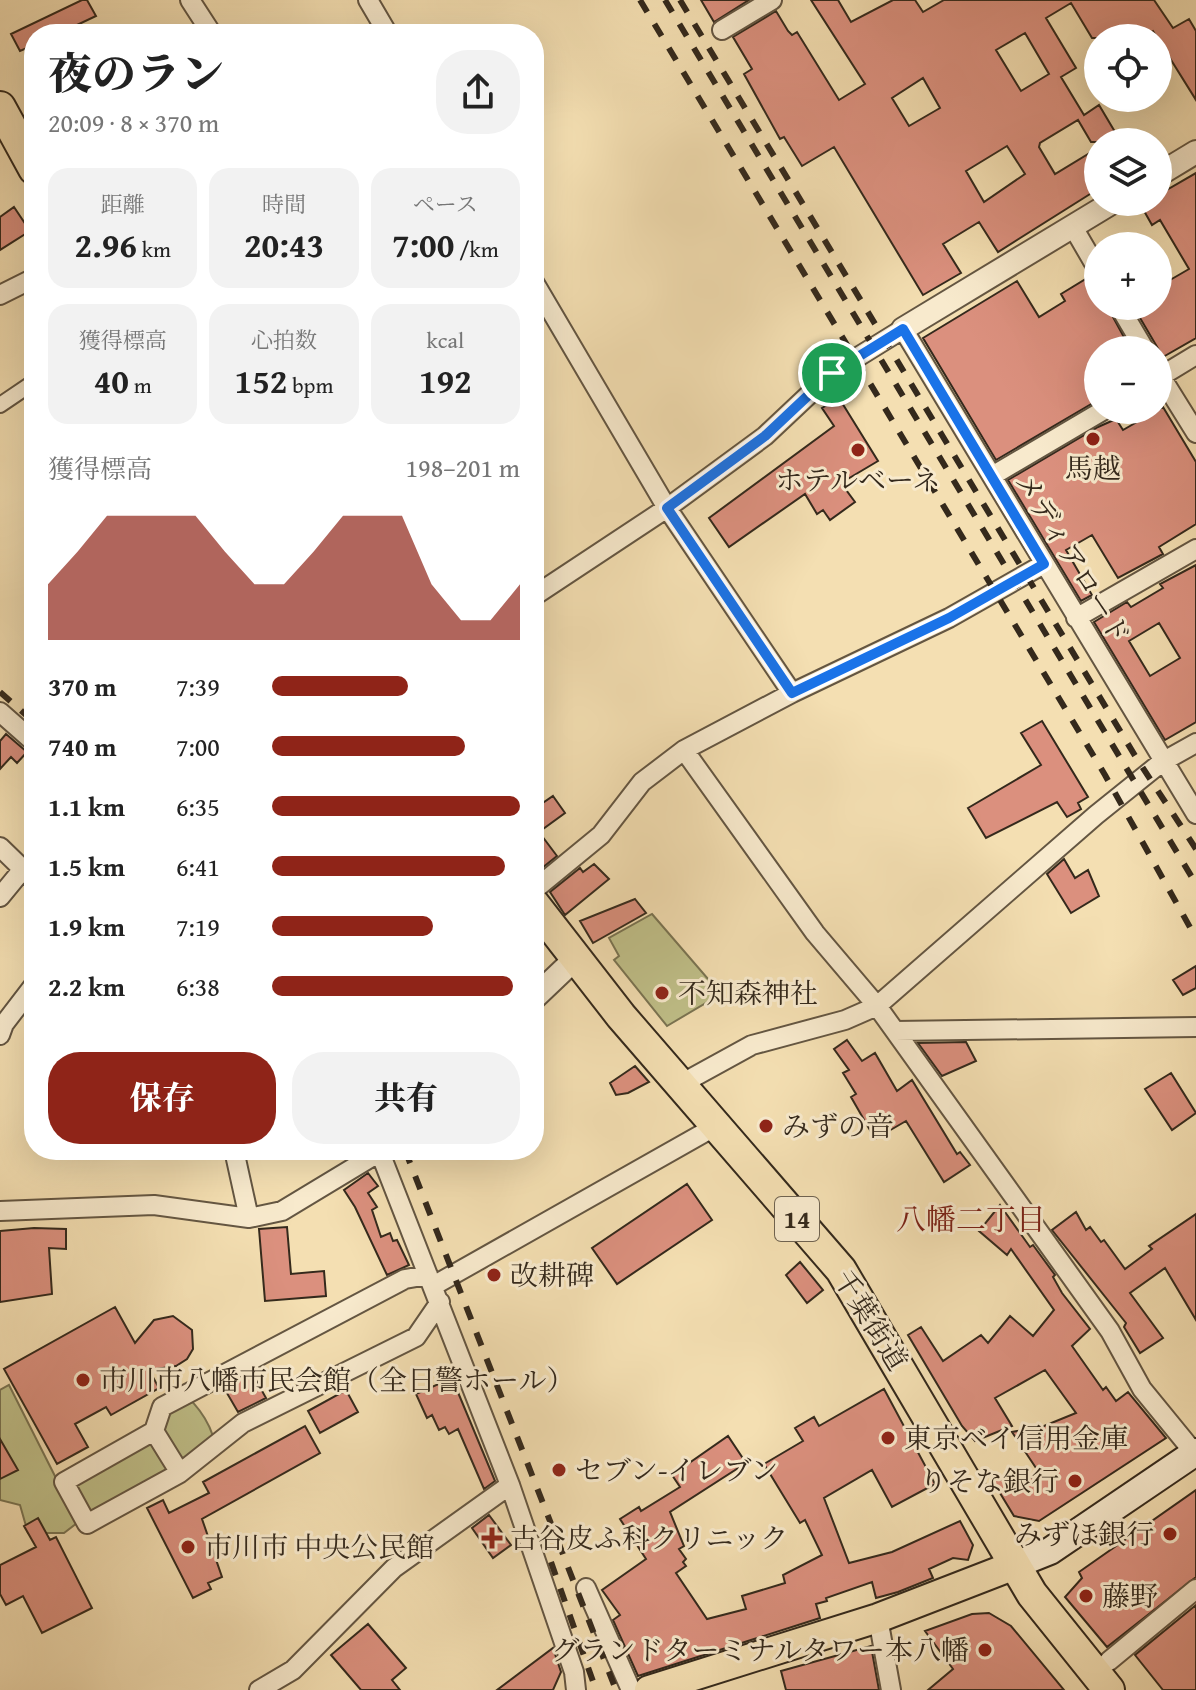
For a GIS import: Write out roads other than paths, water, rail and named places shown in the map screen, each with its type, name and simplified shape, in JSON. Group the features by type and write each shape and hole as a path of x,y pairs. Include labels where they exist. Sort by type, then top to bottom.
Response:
{"highway":[{"path":"0,107 24,151"},
{"name":"千葉街道","path":"544,917 575,959 841,1270 1015,1565 1050,1618 1109,1676"}],"main road":[{"path":"649,1690 878,1618 1050,1551 1196,1453"}],"street":[{"path":"190,0 206,24"},
{"path":"368,0 382,24"},
{"path":"722,30 772,0"},
{"path":"1172,167 1196,152"},
{"path":"544,589 667,508 765,436 832,373 1091,216"},
{"path":"1073,227 1084,246"},
{"path":"0,295 24,283"},
{"path":"544,299 667,508 792,693"},
{"name":"メディアロード","path":"903,329 1196,814"},
{"path":"1172,368 1196,355"},
{"path":"0,405 24,389"},
{"path":"1172,395 1196,433"},
{"path":"992,476 1084,422"},
{"path":"1076,618 1196,549"},
{"path":"544,882 601,835 642,782 684,750 792,693 949,618 1044,564"},
{"path":"0,712 24,733"},
{"path":"681,1084 752,1045 845,1020 877,1006 1096,815 1162,762 1196,743"},
{"path":"684,750 815,933 895,1031 1110,1331 1142,1389 1196,1453"},
{"path":"0,847 24,869"},
{"path":"0,897 24,878"},
{"path":"544,988 575,959"},
{"path":"0,1035 6,1008 24,993"},
{"path":"895,1031 1196,1027"},
{"path":"433,1288 405,1279 162,1407 154,1431 64,1482 87,1524 180,1473 243,1423 416,1337 433,1288 716,1126"},
{"path":"236,1160 249,1218"},
{"path":"0,1211 154,1205 249,1218 282,1211 365,1160"},
{"path":"383,1160 510,1485 574,1672 576,1690"},
{"path":"154,1431 180,1473"},
{"path":"259,1690 293,1670 394,1568 510,1485"},
{"path":"586,1588 631,1690"},
{"path":"1109,1676 1196,1589"},
{"path":"878,1618 891,1690"}],"railway":[{"path":"640,0 1105,775 1196,938"},
{"path":"665,0 1196,884"},
{"path":"680,0 1137,759 1196,849"},
{"path":"0,692 24,713"},
{"path":"409,1160 616,1690"},
{"path":"551,1562 596,1690"}],"place":[{"name":"馬越","path":"1093,439"},
{"name":"ホテルベーネ","path":"858,450"},
{"name":"不知森神社","path":"662,993"},
{"name":"みずの音","path":"766,1126"},
{"name":"改耕碑","path":"494,1275"},
{"name":"市川市八幡市民会館（全日警ホール）","path":"83,1380"},
{"name":"東京ベイ信用金庫","path":"888,1438"},
{"name":"セブン-イレブン","path":"559,1470"},
{"name":"りそな銀行","path":"1075,1481"},
{"name":"みずほ銀行","path":"1170,1534"},
{"name":"古谷皮ふ科クリニック","path":"492,1538"},
{"name":"市川市 中央公民館","path":"188,1547"},
{"name":"藤野","path":"1086,1596"},
{"name":"グランドターミナルタワー本八幡","path":"985,1650"}],"district":[{"name":"八幡二丁目","path":"971,1220"}]}
